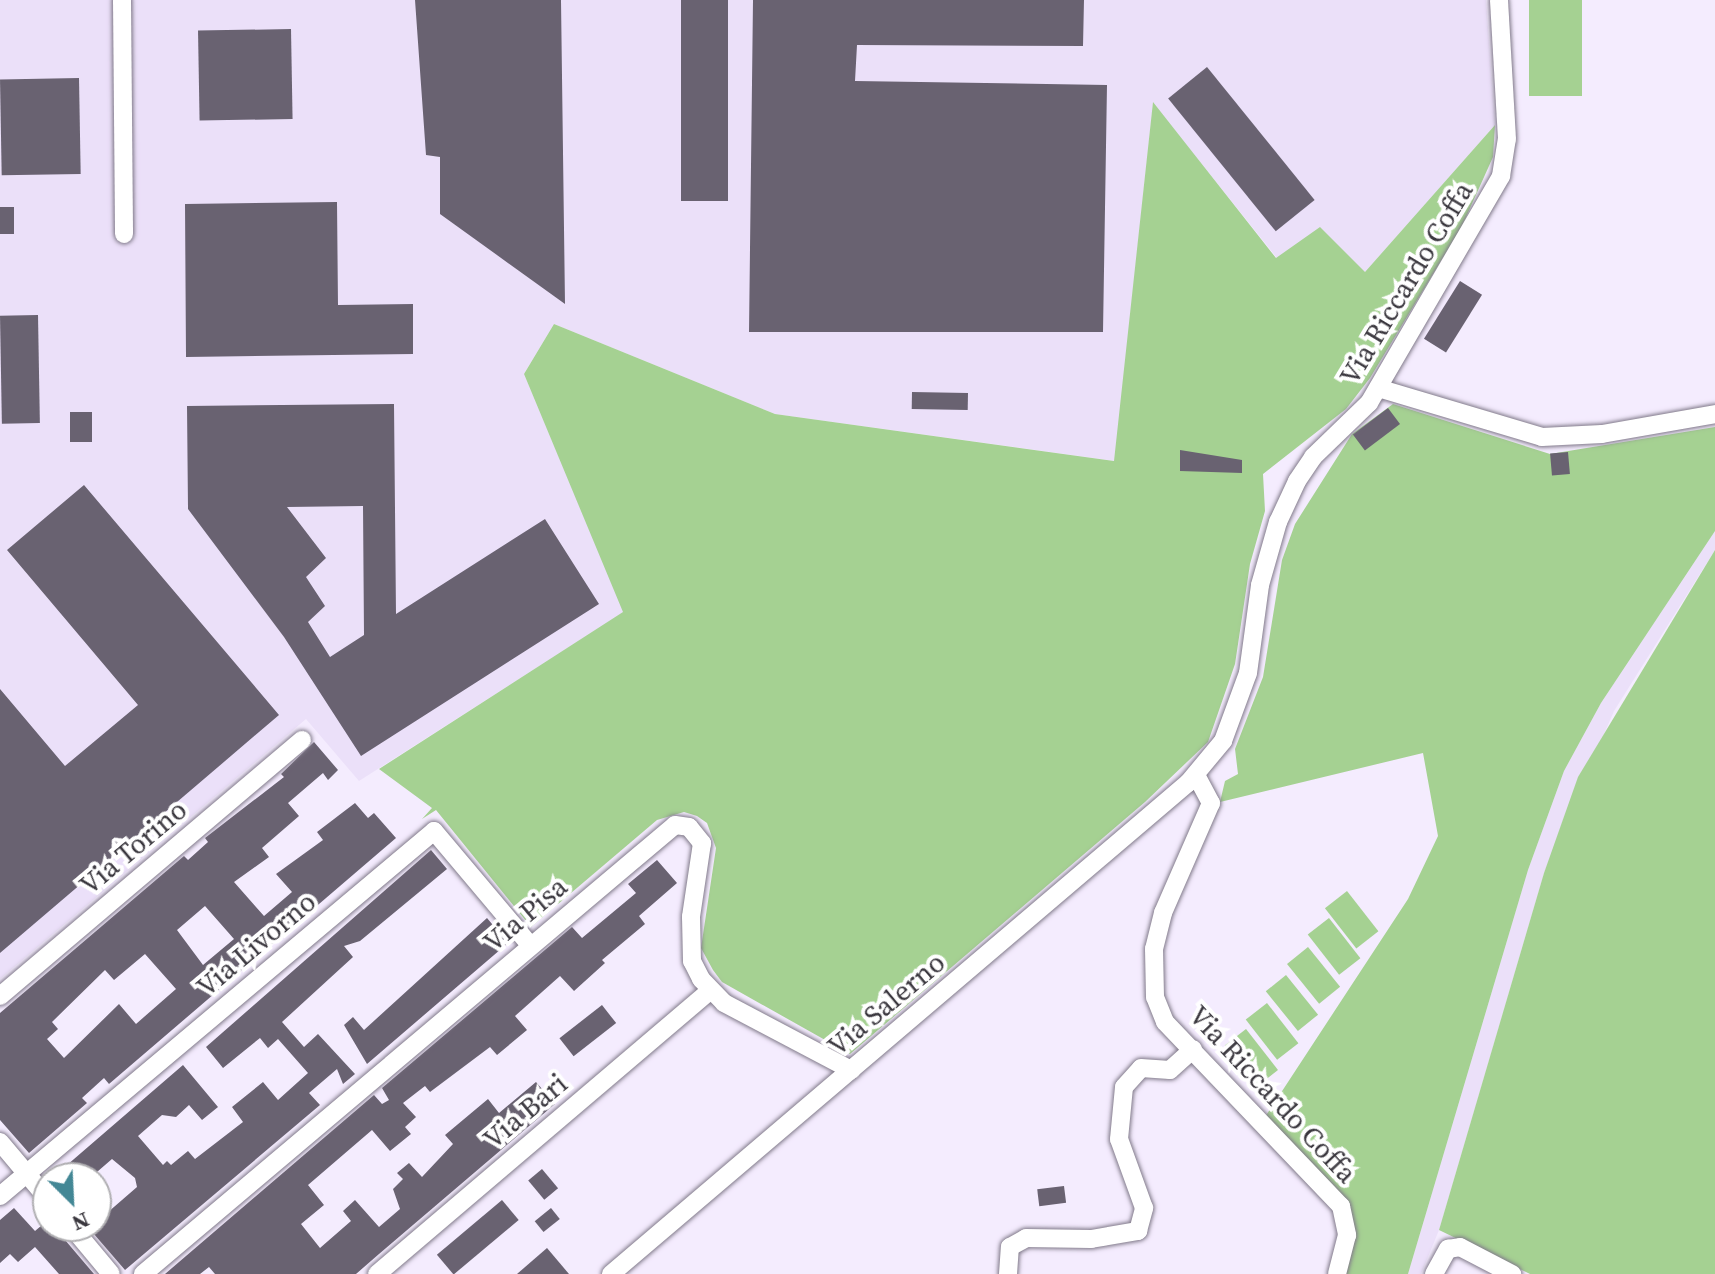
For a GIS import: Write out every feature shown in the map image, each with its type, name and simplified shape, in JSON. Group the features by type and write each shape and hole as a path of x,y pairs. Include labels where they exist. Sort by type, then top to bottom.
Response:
{"street":[{"path":"122,0 124,234"},
{"name":"Via Riccardo Coffa","path":"1337,1274 1347,1235 1341,1206 1281,1149 1250,1107 1165,1022 1152,970 1173,886 1211,803 1196,775 1234,718 1248,673 1260,585 1278,522 1297,481 1378,388 1501,176 1507,139 1499,0"},
{"path":"1378,388 1542,437 1602,434 1712,415"},
{"name":"Via Torino","path":"0,996 302,740"},
{"name":"Via Salerno","path":"611,1274 1196,775"},
{"name":"Via Pisa","path":"143,1274 675,825 689,827 702,843 691,917 692,961 709,991"},
{"name":"Via Livorno","path":"0,1196 434,831 530,945"},
{"path":"709,991 851,1070"},
{"name":"Via Bari","path":"377,1274 709,991"},
{"path":"1008,1274 1010,1247 1026,1238 1091,1239 1138,1231 1144,1208 1119,1139 1124,1087 1141,1068 1170,1070 1193,1049"},
{"path":"0,1142 32,1180"},
{"path":"84,1242 111,1274"},
{"path":"1434,1274 1448,1249 1460,1247 1469,1247 1512,1274"}],"shaded area":[{"path":"0,0 1486,0 1495,125 1365,272 1277,258 1153,103 1115,461 775,414 554,324 524,374 624,612 359,781 306,719 0,979"},
{"path":"1715,531 1715,550 1614,711 1544,873 1439,1230 1421,1274 1408,1274 1528,870 1564,771 1601,703"}],"green space":[{"path":"1529,0 1582,0 1582,96 1529,96"},
{"path":"1153,102 1276,258 1320,227 1365,272 1495,125 1493,157 1462,226 1370,378 1346,409 1263,474 1265,511 1250,564 1235,664 1208,742 1145,802 850,1054 722,982 713,970 701,948 716,848 707,823 697,816 684,812 657,820 531,927 436,810 422,819 432,808 379,769 623,612 524,374 554,324 775,414 1114,461"},
{"path":"1393,404 1550,454 1715,427 1715,531 1601,703 1564,771 1528,870 1408,1274 1343,1274 1353,1231 1265,1117 1408,899 1438,836 1423,753 1220,802 1225,781 1238,774 1235,749 1263,677 1282,560 1295,524 1352,434"},
{"path":"1715,550 1715,1274 1530,1274 1439,1230 1544,873 1578,777"},
{"path":"1347,891 1378,931 1356,948 1325,908"},
{"path":"1329,918 1360,958 1339,975 1308,935"},
{"path":"1308,947 1340,987 1319,1004 1287,964"},
{"path":"1286,975 1318,1015 1298,1031 1266,991"},
{"path":"1267,1003 1298,1043 1277,1060 1246,1020"},
{"path":"1246,1029 1278,1070 1257,1087 1225,1046"}],"building":[{"path":"415,0 561,0 565,304 440,214 440,157 426,155"},
{"path":"681,0 728,0 728,201 681,201"},
{"path":"753,0 1084,0 1083,46 857,45 855,81 1107,85 1103,332 749,332"},
{"path":"291,29 293,119 200,121 198,31"},
{"path":"1207,67 1315,200 1276,231 1168,98"},
{"path":"79,78 81,174 2,175 0,79"},
{"path":"337,202 338,305 413,304 413,354 186,357 185,204"},
{"path":"0,207 14,207 14,234 0,234"},
{"path":"1460,281 1482,295 1446,352 1424,339"},
{"path":"38,315 40,423 2,424 0,316"},
{"path":"912,392 968,393 968,410 912,409"},
{"path":"394,404 396,614 545,519 599,604 361,756 284,637 188,509 187,406","holes":["363,506 364,635 330,657 308,622 325,606 306,577 326,558 287,507"]},
{"path":"1388,408 1400,424 1365,450 1353,434"},
{"path":"70,412 92,412 92,442 70,442"},
{"path":"1180,450 1242,460 1242,473 1180,471"},
{"path":"1568,452 1570,474 1552,475 1550,454"},
{"path":"84,485 279,715 0,953 0,689 65,766 138,705 7,550"},
{"path":"314,742 338,770 328,780 323,773 288,803 299,816 262,848 269,857 234,882 264,916 292,892 276,874 323,840 317,832 355,803 368,818 374,813 396,838 109,1084 104,1078 82,1098 87,1103 29,1153 0,1120 0,1013 184,856 188,860 208,842 205,838 284,777 281,774","holes":["205,906 234,939 203,965 177,930","145,954 176,989 136,1024 119,1004 64,1058 47,1039 58,1029 52,1022 105,970 114,980"]},
{"path":"431,850 447,869 360,941 344,946 353,957 282,1022 304,1047 318,1034 355,1074 343,1084 337,1069 309,1093 320,1105 125,1270 101,1242 112,1242 112,1209 137,1187 135,1178 112,1159 109,1162 71,1162 183,1065 218,1107 202,1120 189,1105 176,1117 162,1115 138,1136 163,1165 167,1161 171,1165 188,1151 195,1159 243,1122 232,1107 263,1082 278,1100 308,1073 278,1039 268,1048 260,1038 223,1068 206,1047"},
{"path":"657,860 677,883 639,916 645,924 602,960 605,963 574,991 560,976 515,1016 527,1030 497,1055 490,1047 430,1092 425,1086 403,1103 416,1117 405,1127 411,1134 390,1151 372,1130 308,1185 324,1205 301,1224 320,1248 351,1221 343,1211 355,1200 379,1227 400,1209 393,1189 403,1179 397,1173 409,1163 422,1177 453,1144 445,1135 488,1099 499,1113 536,1082 555,1104 356,1274 215,1274 209,1267 200,1274 165,1274 374,1095 382,1104 389,1100 382,1088 572,927 582,938 636,893 628,884"},
{"path":"487,918 508,943 367,1064 344,1025 353,1017 364,1030"},
{"path":"602,1005 616,1023 574,1056 559,1038"},
{"path":"542,1169 558,1188 544,1200 528,1181"},
{"path":"1064,1186 1066,1203 1039,1206 1037,1189"},
{"path":"502,1200 519,1220 454,1274 437,1255"},
{"path":"14,1208 32,1228 32,1242 67,1242 94,1274 59,1274 35,1247 18,1262 10,1254 0,1263 0,1220"},
{"path":"551,1208 560,1219 543,1232 535,1221"},
{"path":"547,1248 569,1274 517,1274"}]}
